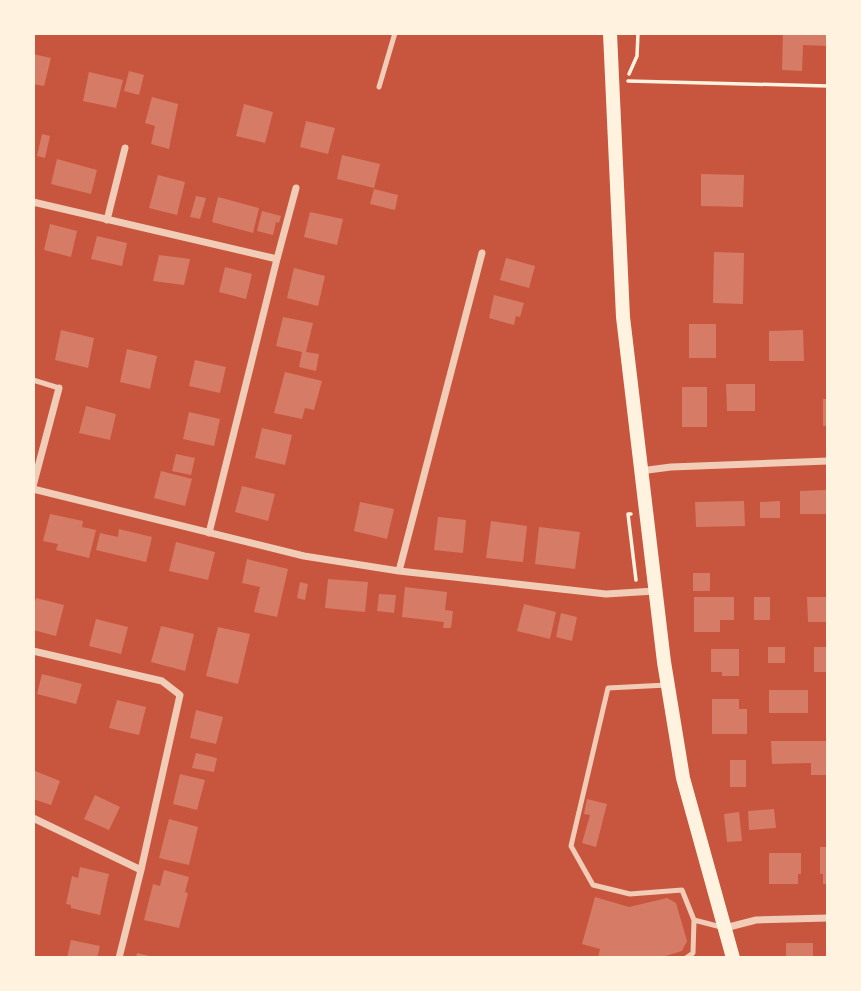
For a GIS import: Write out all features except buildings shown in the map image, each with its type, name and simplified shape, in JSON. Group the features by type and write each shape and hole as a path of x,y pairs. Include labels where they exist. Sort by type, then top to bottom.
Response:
{"main road":[{"path":"610,33 620,263 640,471 667,685 683,778 733,958"}],"street":[{"path":"107,220 125,148"},
{"path":"209,533 296,188"},
{"path":"33,202 276,259"},
{"path":"399,571 482,253"},
{"path":"59,388 33,487 304,556 399,571 606,594 655,591"},
{"path":"640,471 671,467 828,461"},
{"path":"33,651 162,681 180,695 119,958"},
{"path":"33,818 141,870"},
{"path":"724,928 756,920 828,918"}],"lane":[{"path":"379,87 395,33"},
{"path":"33,380 59,388"},
{"path":"667,685 608,688 571,846 593,885 630,894 682,890 694,920 693,953 686,958"},
{"path":"694,920 724,928"}],"path":[{"path":"638,33 637,57 628,81 828,86"}]}
